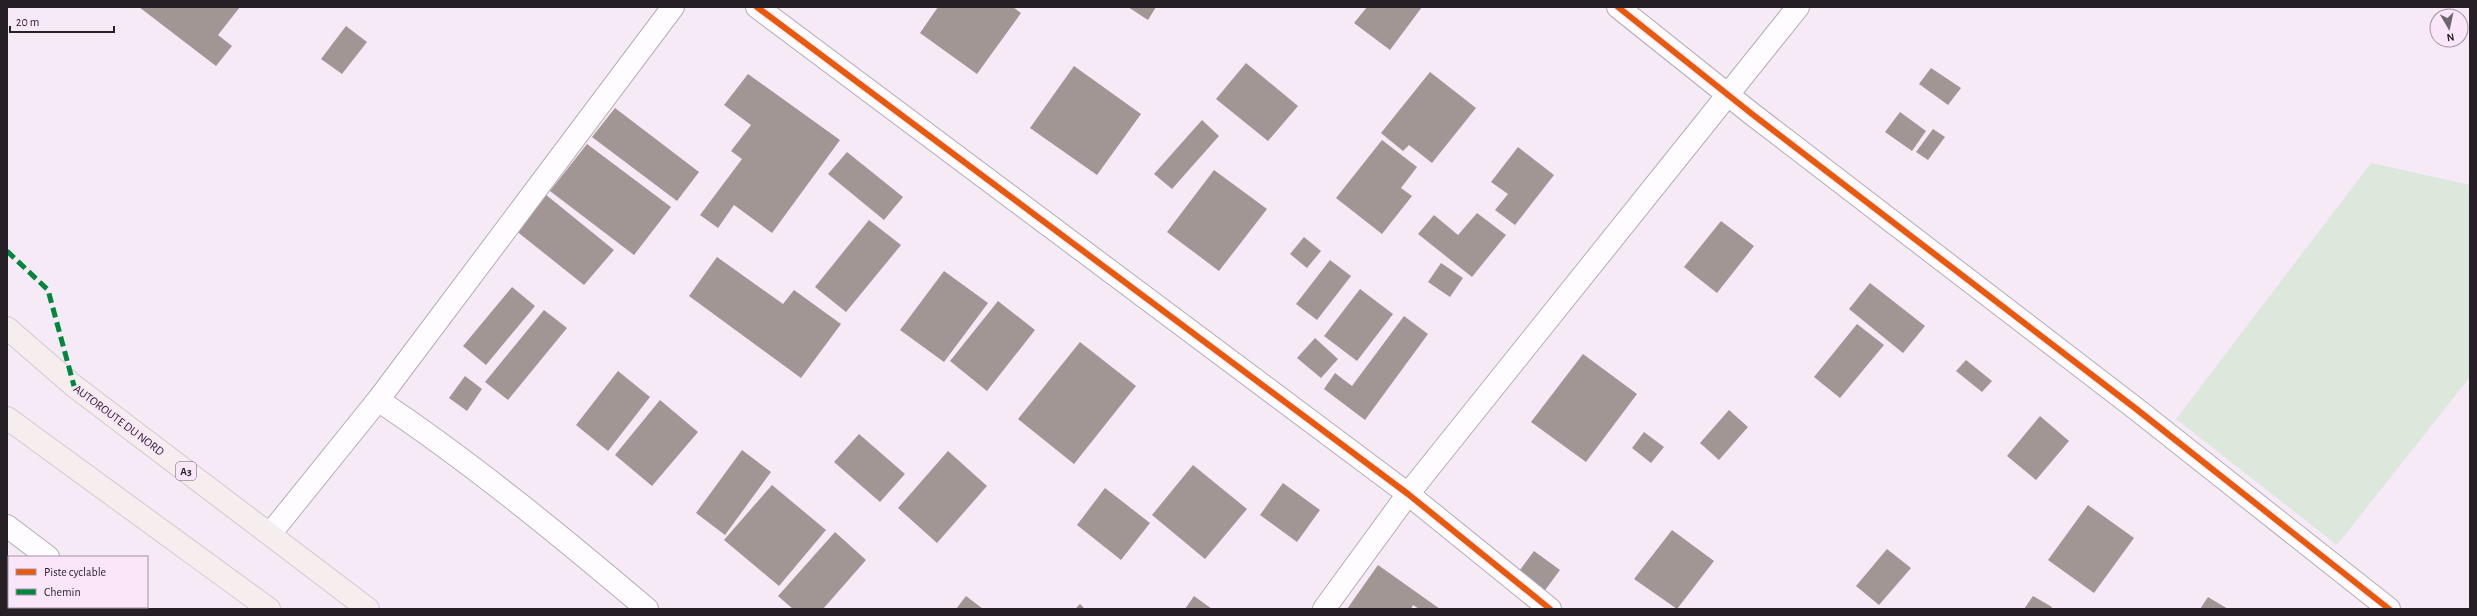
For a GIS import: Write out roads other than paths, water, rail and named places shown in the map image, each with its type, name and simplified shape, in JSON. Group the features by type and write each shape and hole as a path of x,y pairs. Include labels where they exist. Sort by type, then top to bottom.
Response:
{"highway":[{"name":"AUTOROUTE DU NORD","path":"7,328 74,386 368,609"},
{"path":"7,418 269,609"}],"street":[{"path":"270,534 378,400 673,7"},
{"path":"757,7 1408,494 1550,609"},
{"path":"1618,7 1729,96 2135,408 2389,609"},
{"path":"1324,609 1408,494 1729,96 1798,7"},
{"path":"378,400 411,422 571,545 647,609"},
{"path":"7,526 47,556"}]}
